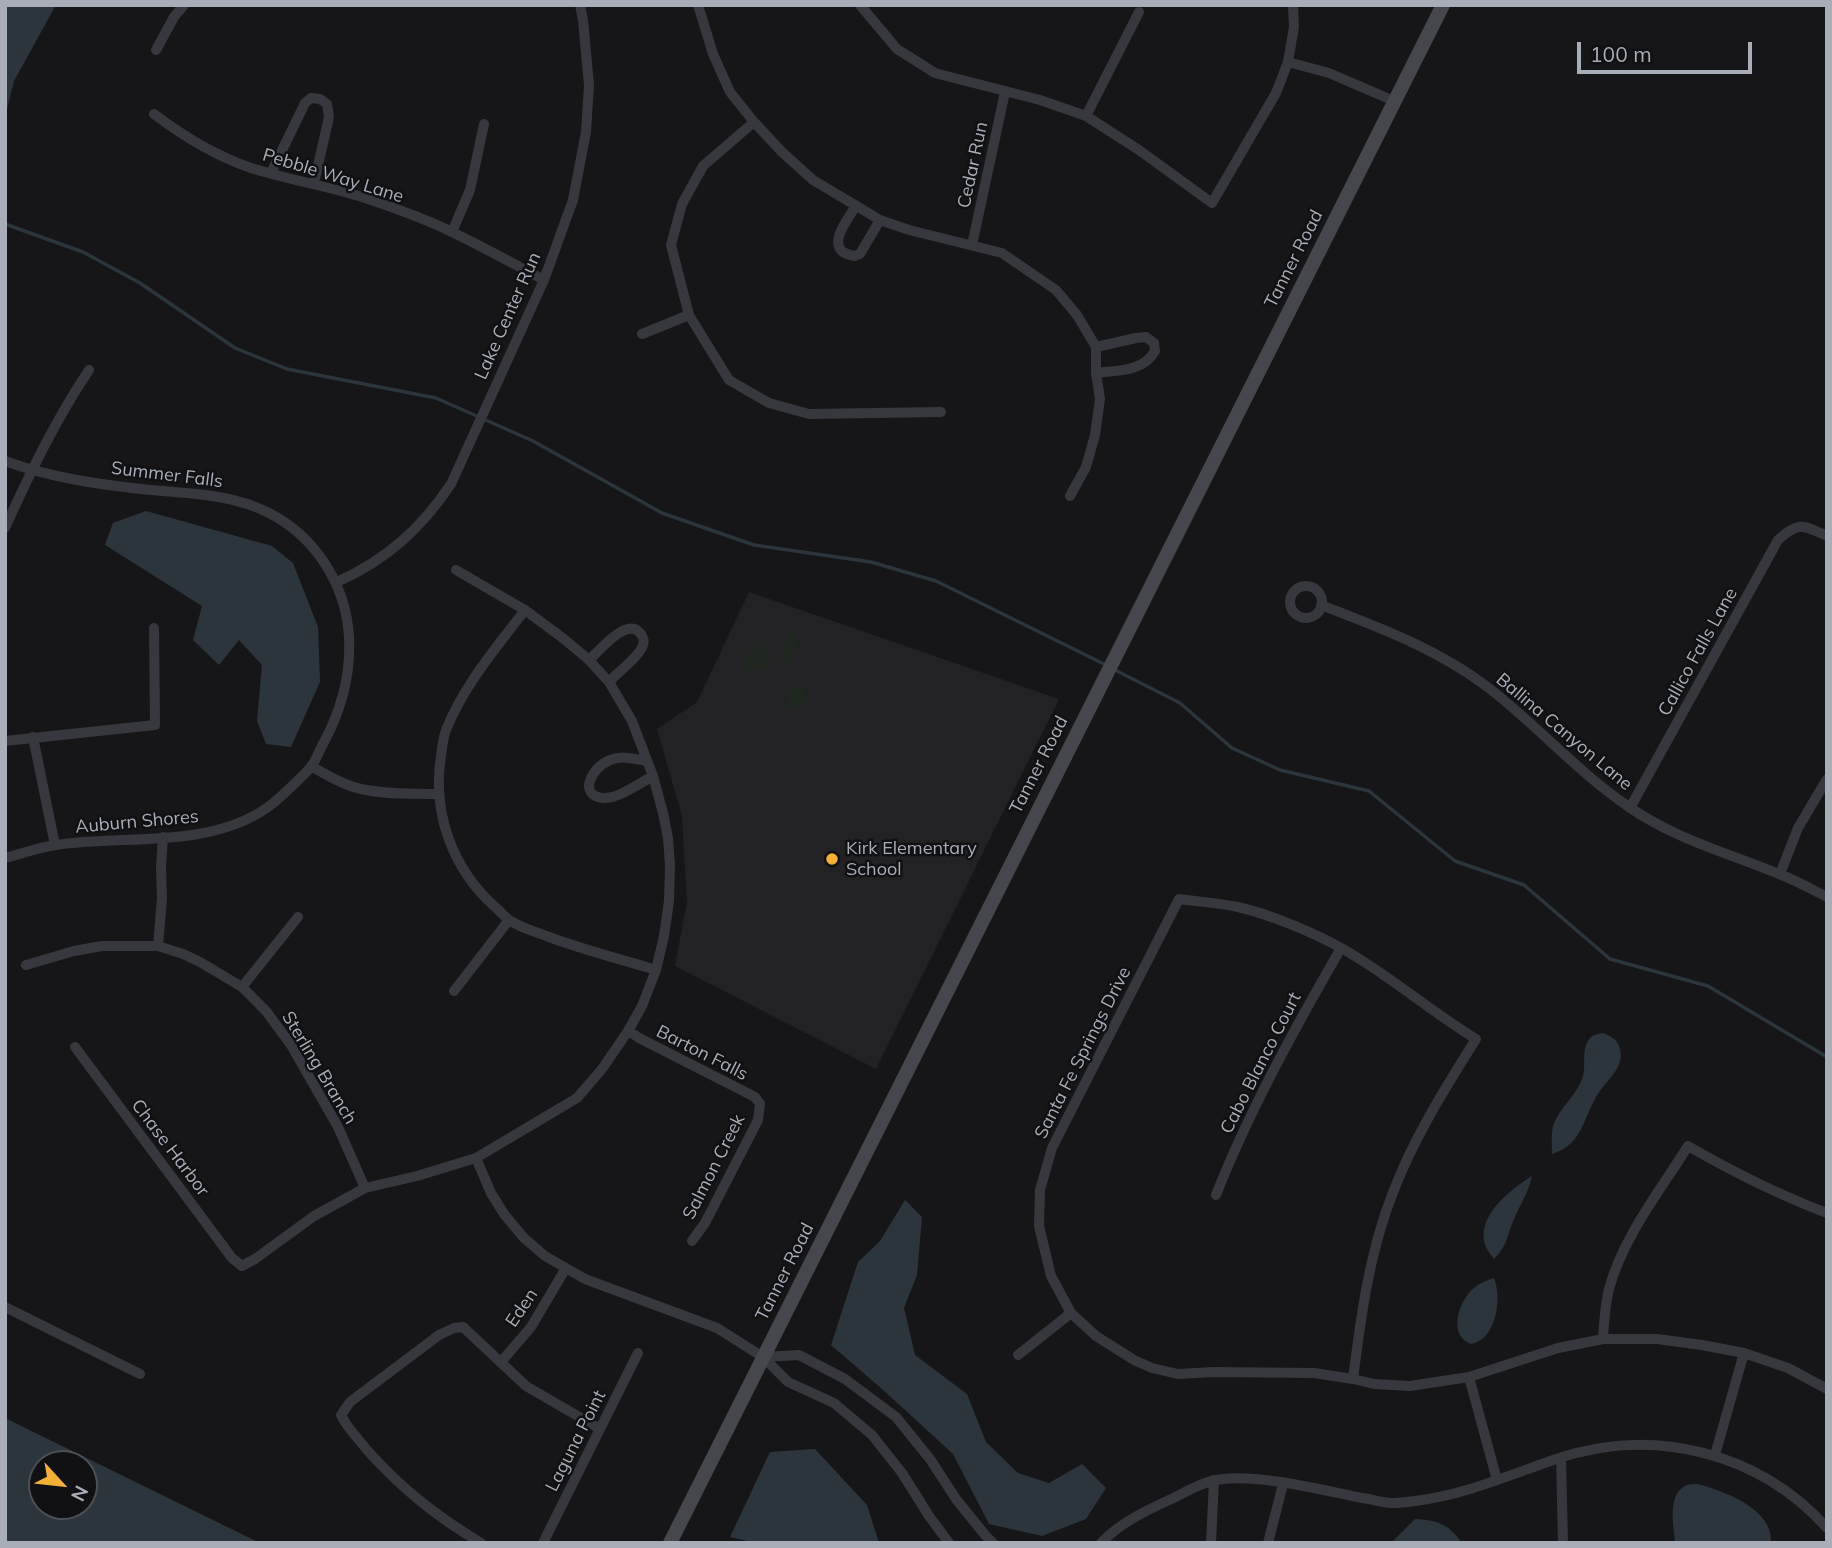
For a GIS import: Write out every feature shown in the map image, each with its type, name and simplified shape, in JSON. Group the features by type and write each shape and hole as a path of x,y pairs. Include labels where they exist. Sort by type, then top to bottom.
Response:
{"main road":[{"name":"Tanner Road","path":"670,1543 1443,5"}],"street":[{"path":"156,50 174,17 184,5"},
{"name":"Lake Center Run","path":"337,582 393,549 434,509 451,484 544,280 573,200 586,132 589,85 580,5"},
{"path":"698,5 713,54 730,92 782,152 813,180 880,220 1002,253 1056,290 1077,315 1096,347 1100,399 1095,435 1086,467 1070,496"},
{"path":"860,5 897,49 935,73 1040,100 1086,116 1139,150 1212,203 1276,93 1288,62 1294,27 1293,5"},
{"path":"1086,116 1139,12"},
{"path":"1288,62 1329,73 1394,101"},
{"name":"Cedar Run","path":"972,245 1004,92"},
{"path":"271,173 305,103 311,98 320,99 327,104 329,117 314,183"},
{"name":"Pebble Way Lane","path":"153,114 181,135 250,168 364,198 452,232 544,280"},
{"path":"754,122 703,166 682,204 671,245 689,315 729,380 769,403 809,414 941,411"},
{"path":"452,232 470,190 484,124"},
{"path":"855,206 838,237 842,251 854,256 859,254 880,220"},
{"path":"642,334 689,315"},
{"path":"1096,347 1146,337 1154,343 1155,351 1150,360 1136,368 1097,373"},
{"path":"5,528 69,400 89,370"},
{"name":"Summer Falls","path":"5,461 32,471 122,487 231,498 251,505 271,514 307,542 326,563 337,582"},
{"name":"Callico Falls Lane","path":"1630,808 1778,540 1790,528 1806,526 1827,536"},
{"path":"365,1188 477,1158 577,1098 602,1069 642,1006 656,970 664,936 669,901 668,838 653,776 632,720 609,682 589,660 525,610 456,570"},
{"name":"Auburn Shores","path":"5,858 55,845 196,835 229,827 260,813 282,796 312,766 344,697 349,634 337,582"},
{"name":"Ballina Canyon Lane","path":"1321,605 1407,639 1468,674 1499,696 1601,787 1662,828 1780,874 1827,897"},
{"path":"525,610 479,669 458,703 445,733 439,769 439,793 445,830 460,864 481,894 509,920 564,943 656,970"},
{"path":"5,741 155,725 154,628"},
{"path":"589,660 622,630 632,628 638,631 643,637 643,646 609,682"},
{"path":"33,737 55,845"},
{"path":"647,761 622,757 610,760 590,776 589,787 594,794 603,798 619,794 653,776"},
{"path":"312,766 337,780 362,789 388,793 439,793"},
{"path":"1780,874 1798,828 1827,779"},
{"path":"158,946 163,837"},
{"name":"Santa Fe Springs Drive","path":"1341,948 1289,924 1240,908 1179,899 1052,1148 1040,1190 1039,1226 1051,1276 1071,1313 1096,1336 1134,1360 1152,1368 1178,1374 1314,1373 1374,1384 1410,1386 1469,1377 1558,1348 1603,1339 1657,1339 1744,1353 1788,1368 1827,1389"},
{"path":"242,987 298,917"},
{"path":"454,991 509,920"},
{"name":"Sterling Branch","path":"26,965 102,946 158,946 191,958 242,987 266,1011 291,1045 338,1127 365,1188"},
{"path":"1341,948 1476,1039 1421,1131 1391,1196 1363,1300 1353,1379"},
{"name":"Cabo Blanco Court","path":"1216,1195 1235,1148 1286,1044 1341,948"},
{"name":"Barton Falls","path":"628,1031 755,1097 760,1104"},
{"name":"Chase Harbor","path":"75,1047 232,1258 242,1266 314,1216 365,1188"},
{"name":"Salmon Creek","path":"692,1241 705,1223 758,1120 760,1104"},
{"path":"1603,1339 1608,1291 1627,1243 1688,1146 1736,1174 1827,1213"},
{"path":"477,1158 491,1193 510,1222 545,1256 585,1279 718,1328 763,1357 788,1382 834,1403 873,1435 949,1543"},
{"name":"Eden","path":"501,1362 531,1328 566,1268"},
{"path":"5,1307 140,1374"},
{"path":"1018,1355 1071,1313"},
{"path":"481,1543 419,1502 386,1471 346,1425 341,1415 350,1402 439,1335 463,1326 526,1386 600,1429"},
{"name":"Laguna Point","path":"543,1543 638,1353"},
{"path":"1714,1455 1744,1353"},
{"path":"763,1357 799,1355 845,1379 897,1417 930,1459 956,1499 993,1543"},
{"path":"1469,1377 1497,1480"},
{"path":"1101,1543 1114,1529 1156,1506 1214,1480 1246,1479 1394,1503 1440,1498 1561,1458 1608,1446 1643,1444 1680,1447 1714,1455 1753,1471 1787,1492 1827,1528"},
{"path":"1561,1458 1563,1543"},
{"path":"1211,1543 1214,1480"},
{"path":"1268,1543 1283,1484"}],"shaded area":[{"path":"5,5 56,5 14,81 5,117"},
{"path":"146,511 272,546 293,563 318,627 320,682 291,747 266,744 257,721 262,665 239,640 219,665 193,640 202,606 105,545 113,523"},
{"name":"Kirk Elementary School","path":"749,592 1059,699 876,1069 675,966 687,901 682,816 657,729 697,702"},
{"path":"793,633 797,642 790,665 782,663 782,652 788,634"},
{"path":"760,644 765,649 768,662 762,670 750,670 742,662 755,645"},
{"path":"802,686 806,693 805,698 795,708 788,704 786,694 791,689"},
{"path":"1602,1033 1616,1041 1619,1046 1621,1053 1618,1066 1598,1094 1576,1137 1562,1150 1552,1154 1553,1126 1582,1079 1586,1045 1591,1037"},
{"path":"1532,1176 1505,1244 1494,1259 1485,1245 1484,1234 1490,1214 1497,1204"},
{"path":"905,1200 922,1217 917,1275 904,1308 915,1355 967,1394 986,1442 1018,1473 1049,1483 1082,1464 1106,1488 1086,1519 1042,1536 989,1524 953,1454 831,1345 858,1262 880,1241"},
{"path":"1494,1278 1497,1306 1492,1326 1480,1341 1471,1344 1459,1333 1457,1325 1460,1309 1474,1288"},
{"path":"5,1418 70,1450 28,1450 28,1520 98,1520 98,1464 260,1543 5,1543"},
{"path":"815,1449 867,1505 879,1543 756,1543 730,1537 770,1452"},
{"path":"1698,1484 1721,1491 1756,1511 1765,1520 1771,1543 1675,1543 1673,1511 1676,1495 1687,1485"},
{"path":"1415,1519 1442,1524 1462,1543 1391,1543"}],"waterway":[{"path":"5,224 83,252 140,283 235,348 287,369 436,398 533,441 662,513 754,545 871,562 936,581 1108,666"},
{"path":"1115,670 1180,703 1232,748 1280,770 1369,791 1455,861 1524,885 1610,959 1708,986 1827,1057"}],"place":[{"name":"Kirk Elementary School","path":"832,859"}]}
